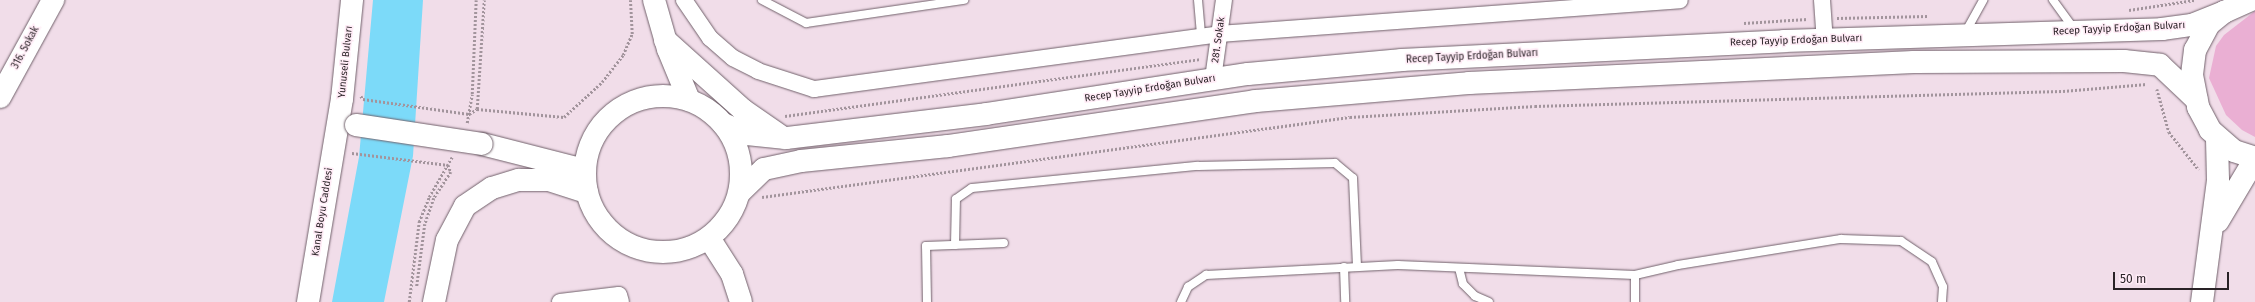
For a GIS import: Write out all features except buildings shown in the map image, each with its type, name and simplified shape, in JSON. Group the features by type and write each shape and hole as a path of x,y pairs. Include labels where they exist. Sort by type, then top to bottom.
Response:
{"main road":[{"name":"316. Sokak","path":"0,97 53,0"},
{"name":"Yunuseli Bulvarı","path":"347,124 352,0"},
{"path":"654,0 666,40 689,100 650,97 618,110 597,132 584,170 586,192 600,221 624,242 639,249 671,252 709,238 724,224 747,195 764,170 801,161 948,146 1255,101 1445,84 1914,62 2124,61 2160,65 2196,99"},
{"path":"2211,234 2239,181 2255,159 2234,151 2217,139 2202,118 2196,99 2192,75 2195,50 2209,24 2224,12 2251,0"},
{"name":"Recep Tayyip Erdoğan Bulvarı","path":"689,100 724,124 746,134 783,138 986,114 1213,79 1402,60 1825,40 2075,31 2192,25 2224,12"},
{"path":"666,40 743,110 783,138"},
{"path":"347,124 482,144 584,170"},
{"name":"Kanal Boyu Caddesi","path":"308,302 347,124"},
{"path":"724,124 739,154 747,195"},
{"path":"2202,302 2218,180 2217,139"},
{"path":"434,302 446,240 465,206 492,188 519,180 549,180 586,192"},
{"path":"709,238 732,274 741,302"}],"street":[{"path":"684,0 710,38 733,58 758,71 814,89 1219,34 1680,0"},
{"name":"281. Sokak","path":"1213,79 1224,0"},
{"path":"1822,0 1825,40"},
{"path":"560,302 620,298"}],"lane":[{"path":"762,0 806,23 964,0"},
{"path":"1198,0 1201,36"},
{"path":"1964,35 1983,0"},
{"path":"2053,0 2075,31"},
{"path":"955,245 956,199 972,188 1198,166 1335,163 1353,178 1357,266"},
{"path":"1181,302 1188,287 1206,275 1357,266 1459,268 1635,275 1678,265 1841,238 1901,241 1932,262 1943,287 1942,302"},
{"path":"927,302 926,246 1004,243"},
{"path":"1344,267 1345,302"},
{"path":"1459,268 1463,284 1475,296 1489,302"},
{"path":"1635,275 1635,302"}],"path":[{"path":"409,302 419,222 428,197 448,165 460,140 469,114 476,0"},
{"path":"477,109 484,0"},
{"path":"363,99 469,114 477,109 554,118 572,113 623,55 632,34 630,0"},
{"path":"747,195 1350,117 1543,106 2063,91 2150,83 2157,87 2169,132 2180,150 2199,170 2218,180"},
{"path":"353,151 448,165"},
{"path":"415,302 425,224 434,198 451,172 448,165"}],"shaded area":[{"path":"2255,11 2255,137 2242,130 2226,115 2209,78 2216,46 2224,35"}],"water":[{"path":"373,0 423,0 413,156 384,302 332,302 359,157"}]}
